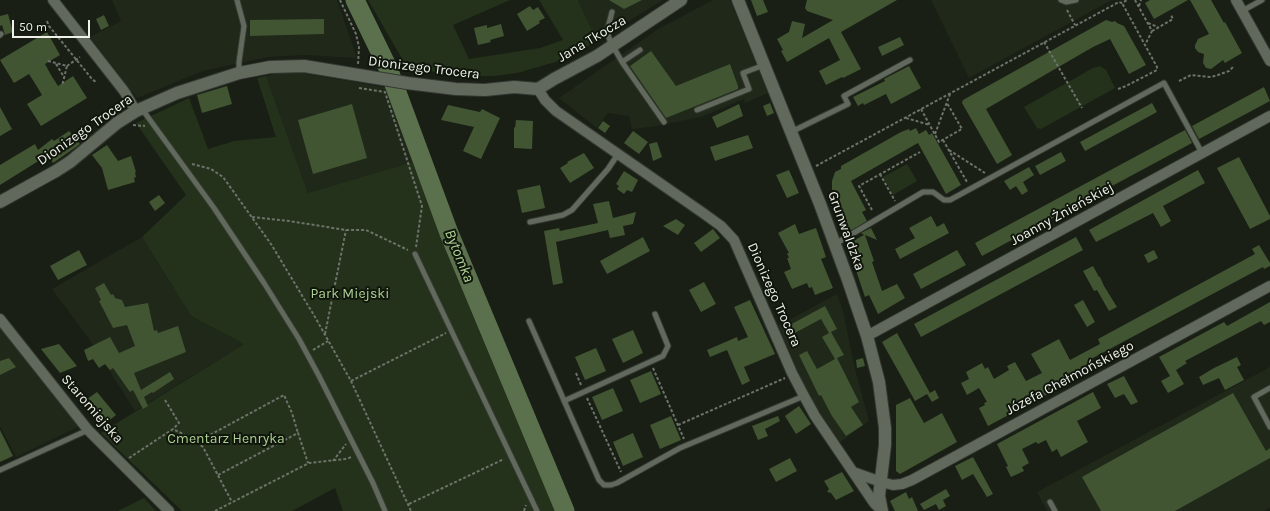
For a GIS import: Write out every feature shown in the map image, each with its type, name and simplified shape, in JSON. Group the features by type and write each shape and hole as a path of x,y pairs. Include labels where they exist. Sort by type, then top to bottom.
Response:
{"street":[{"path":"52,0 139,109"},
{"name":"Jana Tkocza","path":"538,89 586,63 681,0"},
{"name":"Grunwaldzka","path":"738,0 835,244 867,336 878,382 885,428 885,445 879,496 882,511"},
{"path":"1236,0 1270,61"},
{"name":"Dionizego Trocera","path":"0,202 61,168 82,153 117,123 139,109 177,93 239,73 270,67 304,66 375,78 456,89 486,90 514,87 538,89 548,104 556,111 721,226 734,240 792,373 804,396 815,416 874,503 882,511"},
{"name":"Joanny Żnieńskiej","path":"867,336 1270,116"},
{"name":"Józefa Chełmońskiego","path":"881,482 893,485 902,484 912,480 1270,286"},
{"name":"Staromiejska","path":"0,319 88,430 169,511"},
{"path":"854,472 881,482"}],"lane":[{"path":"238,0 244,26 239,73"},
{"path":"1061,0 1066,2 1076,0"},
{"path":"1242,11 1262,0"},
{"path":"612,12 607,31 610,41 622,62 664,122"},
{"path":"622,62 640,50"},
{"path":"791,132 848,104 844,96 910,60"},
{"path":"697,110 749,89 743,73 764,65"},
{"path":"835,244 923,192 929,191 944,200 950,200 1164,83 1202,154"},
{"path":"139,109 156,128 214,208 283,314 316,370 373,483 384,511"},
{"path":"530,222 563,215 572,210 608,169 618,154"},
{"path":"415,254 450,331 537,511"},
{"path":"564,401 663,356 668,346 655,314"},
{"path":"529,322 599,480 604,485 611,485 687,445 804,396"},
{"path":"1270,388 1254,397 1270,427"},
{"path":"0,470 88,430"},
{"path":"1050,502 1055,511"}],"path":[{"path":"340,0 356,34 358,47 358,75"},
{"path":"813,168 1075,25 1119,2 1122,3 1127,0"},
{"path":"1135,0 1152,31"},
{"path":"1139,7 1141,0"},
{"path":"1118,88 1126,86 1157,70 1158,67 1122,3"},
{"path":"1065,6 1075,25"},
{"path":"1145,45 1152,31 1173,19 1171,15"},
{"path":"47,21 49,26 96,83"},
{"path":"1147,23 1158,27"},
{"path":"1044,42 1082,108"},
{"path":"62,86 67,66 80,57"},
{"path":"48,61 67,66"},
{"path":"55,63 64,78"},
{"path":"1179,81 1191,75 1211,77 1229,71 1234,66"},
{"path":"252,217 346,230 366,230 415,254 422,206 390,106 385,92 360,88"},
{"path":"935,134 950,93"},
{"path":"921,109 939,142 962,129 947,102"},
{"path":"905,118 930,125"},
{"path":"128,123 156,128"},
{"path":"943,140 967,183"},
{"path":"948,149 985,173"},
{"path":"872,210 859,186 920,152"},
{"path":"188,163 211,169 219,173 227,181 289,274 351,381 411,511"},
{"path":"880,174 898,207"},
{"path":"325,334 346,230"},
{"path":"351,381 450,331"},
{"path":"310,352 329,341"},
{"path":"651,362 687,445"},
{"path":"576,373 624,479"},
{"path":"678,425 788,377"},
{"path":"197,442 284,395 292,413 308,463"},
{"path":"123,465 128,459 173,429 179,423 165,400"},
{"path":"173,429 197,442 203,447 232,502"},
{"path":"218,475 298,433"},
{"path":"333,461 343,446 351,440"},
{"path":"215,511 308,463 346,459 358,454"},
{"path":"408,504 510,456"}],"shaded area":[{"path":"112,0 337,0 357,58 306,55 268,57 203,71 137,98 90,37 121,21"},
{"path":"578,0 663,0 597,41"},
{"path":"713,0 730,0 768,93 745,103 744,99 701,117 632,129 629,116 608,113 597,128 559,98 658,29"},
{"path":"931,0 1112,0 969,78"},
{"path":"278,73 301,73 388,88 412,162 308,193 266,76"},
{"path":"142,237 191,316 244,344 135,411 89,339 52,289"},
{"path":"837,294 843,311 855,369 869,421 839,443 803,383 778,326"},
{"path":"0,324 80,426 16,457 0,426"},
{"path":"1270,367 1270,508 1264,511 1047,511 1037,492"}],"green space":[{"path":"368,0 510,0 453,25 469,59 540,48 563,40 539,0 578,0 597,41 566,59 517,73 494,76 469,76 408,69"},
{"path":"1100,66 1106,70 1115,88 1041,129 1037,128 1024,107 1093,68"},
{"name":"Park Miejski","path":"266,76 308,193 412,162 558,511 343,511 335,488 292,511 182,511 101,433 244,344 191,316 142,237 186,195 136,123 189,98 208,149 234,141 276,137 257,78"},
{"path":"907,164 917,181 893,195 883,177"},
{"path":"144,498 156,511 118,511"}],"building":[{"path":"609,0 642,0 624,9"},
{"path":"751,0 763,0 768,12 757,16"},
{"path":"807,0 897,0 841,32 861,69 826,85 819,71 840,60 829,38 787,62 777,39 789,32 792,21 805,24 802,38 833,20 807,11 805,8"},
{"path":"1150,0 1188,0 1154,19 1145,3"},
{"path":"1190,0 1211,0 1242,53 1225,63 1223,60 1211,69 1206,68 1203,63 1204,54 1198,52 1195,45 1198,39 1209,34"},
{"path":"530,6 533,10 538,7 545,18 527,31 517,14"},
{"path":"8,14 13,32 5,35 2,25 0,26 0,16"},
{"path":"104,15 109,26 101,30 96,19"},
{"path":"324,19 324,34 250,36 250,20"},
{"path":"1106,20 1112,22 1115,21 1124,26 1146,65 1129,74 1110,39 1093,47 986,109 1012,155 997,164 962,103 963,100"},
{"path":"501,24 504,36 490,40 491,42 478,45 474,28 487,25 487,28"},
{"path":"47,32 60,55 45,64 51,75 58,86 73,76 87,98 41,126 27,104 42,95 36,85 29,74 14,83 0,60"},
{"path":"900,37 904,45 882,56 878,47"},
{"path":"651,51 676,86 730,64 738,89 666,118 630,66"},
{"path":"909,66 921,88 891,104 886,94 864,105 863,103 858,106 853,97 885,81 884,79"},
{"path":"227,86 232,104 202,113 197,95"},
{"path":"1264,87 1270,101 1199,139 1192,126"},
{"path":"770,103 774,113 767,116 763,106"},
{"path":"1152,103 1157,112 1085,151 1080,142"},
{"path":"352,104 367,158 313,174 298,120"},
{"path":"739,104 743,116 717,128 712,117"},
{"path":"448,105 480,112 482,109 500,118 481,159 463,151 474,127 441,120"},
{"path":"0,107 12,129 0,136"},
{"path":"516,120 533,121 532,149 514,148 514,127 515,128"},
{"path":"603,121 610,126 605,133 598,128"},
{"path":"916,128 919,134 926,130 929,135 932,133 961,185 946,194 918,143 851,181 866,210 862,212 867,221 852,230 847,228 840,212 842,211 837,203 839,202 832,189 832,181 835,172 841,169 841,166 901,132 909,129 910,131"},
{"path":"1185,130 1192,143 982,256 975,243"},
{"path":"69,131 80,144 53,163 48,155 0,185 0,165 35,144 38,150 52,139 54,141"},
{"path":"633,131 648,142 639,154 624,143"},
{"path":"748,135 753,148 715,161 710,147"},
{"path":"657,142 662,157 653,161 649,144"},
{"path":"107,145 118,161 131,156 136,172 136,177 134,178 135,182 108,190 102,168 92,155"},
{"path":"1061,152 1066,161 1040,175 1035,166"},
{"path":"584,153 594,168 570,183 560,168 568,163 567,162"},
{"path":"1239,157 1270,216 1270,219 1250,229 1217,168"},
{"path":"1029,167 1034,175 1023,182 1028,191 1022,195 1016,186 1010,190 1004,181"},
{"path":"789,170 799,193 787,198 776,175"},
{"path":"1198,170 1205,183 1163,206 1171,221 1161,227 1153,213 1096,242 1089,230"},
{"path":"624,171 638,180 632,192 627,190 624,194 617,189 619,186 616,184"},
{"path":"540,185 545,208 522,213 517,190"},
{"path":"159,195 165,203 155,211 149,202"},
{"path":"609,201 613,218 636,212 633,224 623,226 625,235 610,238 608,230 556,242 563,283 553,285 544,231 559,228 560,231 598,223 593,204"},
{"path":"931,216 937,227 944,223 949,233 900,259 895,249 915,238 909,228"},
{"path":"676,219 685,225 678,235 663,226"},
{"path":"795,224 799,234 816,228 826,257 821,259 833,288 815,295 812,287 809,288 807,283 792,289 784,272 791,269 787,258 789,258 787,253 789,253 778,233"},
{"path":"871,228 877,240 865,235 882,291 897,284 905,298 878,314 869,295 865,297 847,244 864,235 861,233"},
{"path":"713,229 720,238 701,252 694,243"},
{"path":"643,237 650,251 607,274 600,261"},
{"path":"1076,237 1083,250 921,337 914,324"},
{"path":"1259,245 1270,263 1270,266 1264,269 1263,267 1091,359 1096,368 988,426 979,408 987,402 979,388 967,395 961,383 969,379 966,372 982,363 985,369 988,367 994,379 1009,370 1007,366 1015,362 1026,381 1042,373 1031,354 1059,339 1070,360 1100,344 1098,339 1255,254 1252,249"},
{"path":"79,250 87,265 58,280 50,266"},
{"path":"957,250 966,265 921,289 913,274"},
{"path":"1154,250 1158,258 1148,263 1144,255"},
{"path":"1093,266 1117,307 1109,311 1097,290 1094,291 1083,271"},
{"path":"704,282 716,304 701,312 689,290"},
{"path":"104,283 111,295 113,294 115,298 122,300 125,307 148,303 154,331 157,330 158,333 178,326 186,352 134,373 141,390 170,372 174,379 153,393 152,392 144,397 148,406 143,409 133,390 130,392 113,368 110,370 105,364 99,368 93,359 88,361 84,350 110,337 119,353 135,346 127,325 113,328 99,301 101,300 95,288"},
{"path":"750,300 775,354 744,367 750,381 742,385 727,350 710,357 707,350 737,337 738,341 748,337 734,307"},
{"path":"1083,300 1095,322 1087,327 1074,305"},
{"path":"1270,302 1270,322 1264,325 1261,321 1185,361 1187,363 1176,370 1184,384 1168,393 1161,381 1170,376 1159,357 1224,322 1227,326"},
{"path":"825,306 837,329 831,332 844,355 837,358 859,402 851,407 863,425 846,436 832,416 821,395 819,396 799,355 807,351 817,369 835,359 822,337 829,333 821,319 791,335 786,327"},
{"path":"633,330 643,353 623,363 612,339"},
{"path":"897,333 930,393 935,390 939,398 932,402 927,394 915,401 882,342"},
{"path":"59,344 77,366 60,373 41,349"},
{"path":"596,348 606,371 585,380 575,357"},
{"path":"1237,357 1241,365 1237,367 1244,380 1225,390 1219,378 1203,385 1199,377"},
{"path":"9,358 16,367 0,375 0,361"},
{"path":"863,358 865,366 857,368 856,360"},
{"path":"651,371 661,394 640,403 630,380"},
{"path":"1124,376 1138,402 1131,405 1124,394 1115,398 1107,384"},
{"path":"613,388 623,411 602,420 592,397"},
{"path":"97,392 116,415 102,426 83,402"},
{"path":"1093,392 1101,408 1077,421 1088,442 1061,457 1057,449 1052,452 1046,440 1038,444 1036,442 1022,449 1029,463 1022,467 1024,471 1011,477 1006,467 1008,466 997,444"},
{"path":"1233,393 1266,451 1270,448 1270,458 1175,511 1101,511 1082,477"},
{"path":"910,398 924,423 942,413 957,442 900,474 896,471 896,405"},
{"path":"799,406 811,424 796,434 785,416"},
{"path":"671,416 681,440 660,449 650,425"},
{"path":"778,416 780,421 765,429 768,436 758,440 752,426"},
{"path":"0,430 13,456 0,462"},
{"path":"633,433 643,457 623,466 613,442"},
{"path":"973,457 993,494 987,497 973,474 962,480 955,466"},
{"path":"790,458 797,471 776,482 769,469"},
{"path":"842,472 854,491 836,500 831,493 827,492 829,489 824,481"},
{"path":"946,489 950,496 943,500 946,506 939,510 936,504 924,510 920,504"},
{"path":"906,492 909,499 912,497 918,511 895,511 890,501"}],"waterway":[{"name":"Bytomka","path":"355,0 388,68 449,233 565,511"}],"park label":[{"name":"Cmentarz Henryka","path":"226,439"}]}
